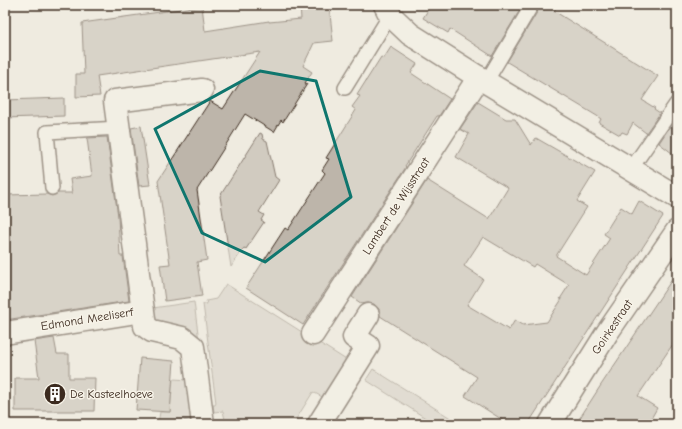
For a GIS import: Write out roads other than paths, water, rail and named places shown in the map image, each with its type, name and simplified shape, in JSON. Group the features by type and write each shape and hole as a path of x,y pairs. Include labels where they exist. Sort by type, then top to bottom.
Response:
{"street":[{"path":"387,10 410,34 482,80 677,197"},
{"name":"Lambert de Wijsstraat","path":"313,334 482,80"},
{"path":"143,310 115,101 202,90"},
{"name":"Goirkestraat","path":"550,424 607,333 677,232"},
{"name":"Edmond Meeliserf","path":"5,333 143,310 145,326 152,331 182,338 193,348 203,424"},
{"path":"320,424 368,346 354,337 368,315"}],"lane":[{"path":"482,80 532,5"},
{"path":"345,88 387,10"},
{"path":"631,169 676,104"},
{"path":"52,188 47,132 118,128"}],"place":[{"name":"De Kasteelhoeve","path":"55,394"}]}
